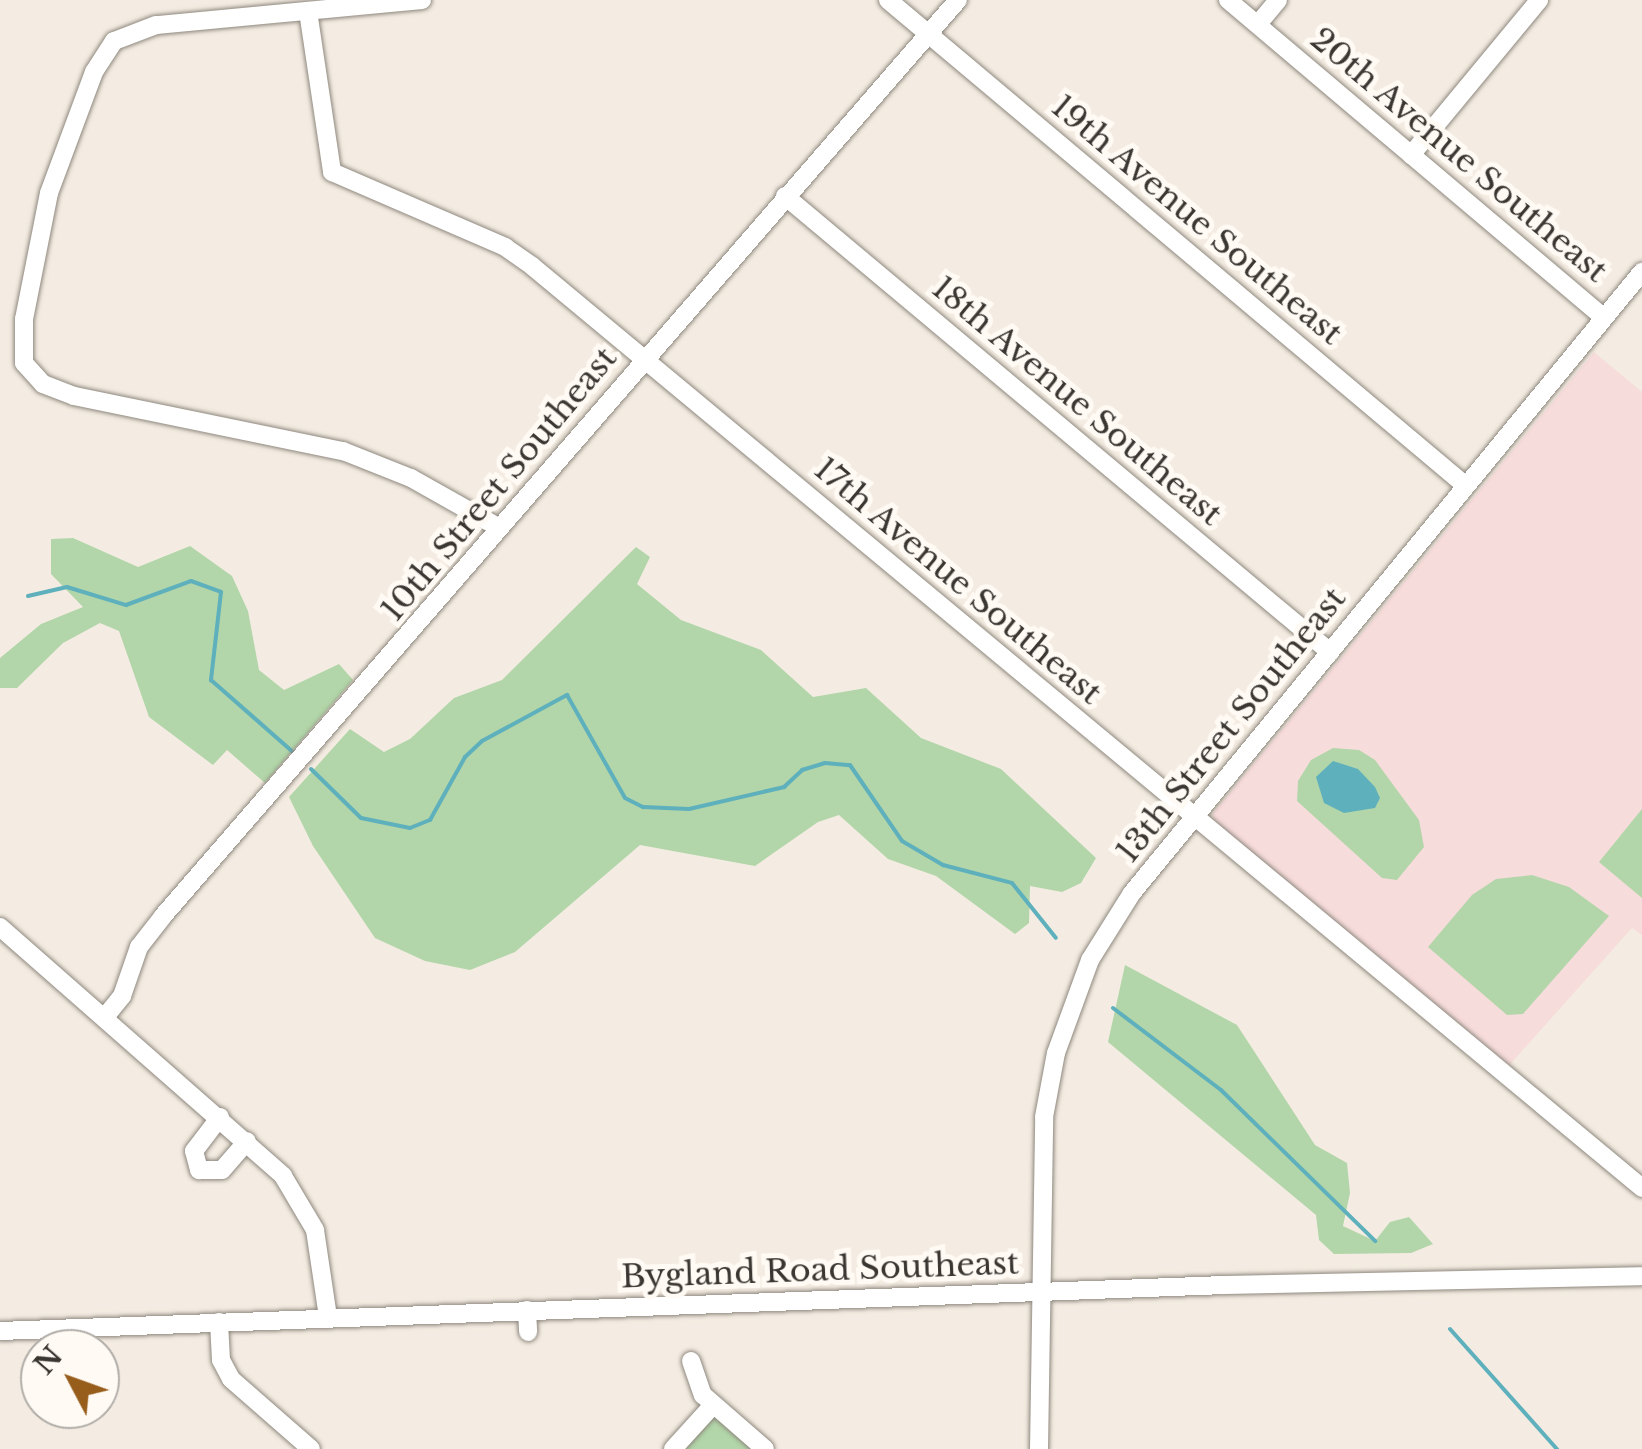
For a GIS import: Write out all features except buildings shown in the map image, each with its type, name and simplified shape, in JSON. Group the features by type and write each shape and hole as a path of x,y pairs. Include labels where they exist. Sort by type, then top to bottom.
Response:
{"street":[{"path":"422,0 142,27 103,53 43,216 22,343 32,376 74,396 343,451 411,478 498,527"},
{"name":"19th Avenue Southeast","path":"888,0 1466,486"},
{"name":"10th Street Southeast","path":"105,1017 122,996 147,936 458,584 498,527 958,0"},
{"name":"20th Avenue Southeast","path":"1228,0 1604,318"},
{"path":"1258,24 1278,0"},
{"path":"1411,154 1539,0"},
{"name":"17th Avenue Southeast","path":"308,10 332,172 505,247 644,358 1642,1188"},
{"name":"18th Avenue Southeast","path":"785,196 1330,652"},
{"name":"13th Street Southeast","path":"1039,1449 1042,1134 1069,1009 1113,919 1642,272"},
{"path":"0,927 220,1117 306,1209 328,1318"},
{"path":"220,1117 194,1151 199,1170 222,1170 247,1142"},
{"name":"Bygland Road Southeast","path":"0,1331 1041,1292 1642,1276"},
{"path":"528,1310 528,1332"},
{"path":"219,1322 221,1360 231,1379 311,1449"},
{"path":"691,1361 696,1384 713,1405 765,1449"},
{"path":"672,1449 713,1405"}],"shaded area":[{"path":"1594,352 1642,392 1642,935 1632,928 1505,1070 1212,824 1213,813"}],"green space":[{"path":"73,538 138,567 190,546 232,576 248,611 259,670 284,690 339,664 353,680 265,783 227,750 213,765 149,717 119,631 100,623 63,643 17,688 0,688 0,658 41,624 83,607 51,574 51,539"},
{"path":"636,547 650,557 637,584 681,620 761,650 813,697 866,688 921,738 1001,769 1096,858 1081,883 1062,892 1030,886 1029,923 1015,934 936,876 888,859 839,815 818,822 755,866 640,845 515,952 470,970 425,961 375,938 313,846 289,797 350,729 384,752 410,739 454,698 502,680"},
{"path":"1333,748 1359,750 1375,760 1419,820 1424,847 1397,880 1382,878 1297,801 1298,781 1311,760"},
{"path":"1642,809 1642,898 1599,862"},
{"path":"1532,875 1569,887 1609,916 1523,1014 1507,1015 1428,947 1472,895 1496,879"},
{"path":"1125,965 1237,1025 1315,1145 1347,1163 1350,1193 1343,1226 1375,1241 1390,1222 1409,1217 1433,1244 1411,1253 1334,1254 1319,1240 1316,1215 1108,1042"},
{"path":"714,1414 754,1449 683,1449"}],"water":[{"path":"1333,761 1358,769 1375,787 1380,798 1375,808 1344,813 1324,803 1316,777"}],"waterway":[{"path":"28,596 67,587 126,605 191,581 221,592 211,680 293,752"},
{"path":"311,769 361,818 410,828 430,820 465,757 482,741 567,695 625,798 643,807 689,809 784,787 802,770 825,763 850,765 902,841 943,865 1012,883 1056,938"},
{"path":"1113,1008 1221,1090 1375,1241"},
{"path":"1450,1329 1557,1449"}]}
